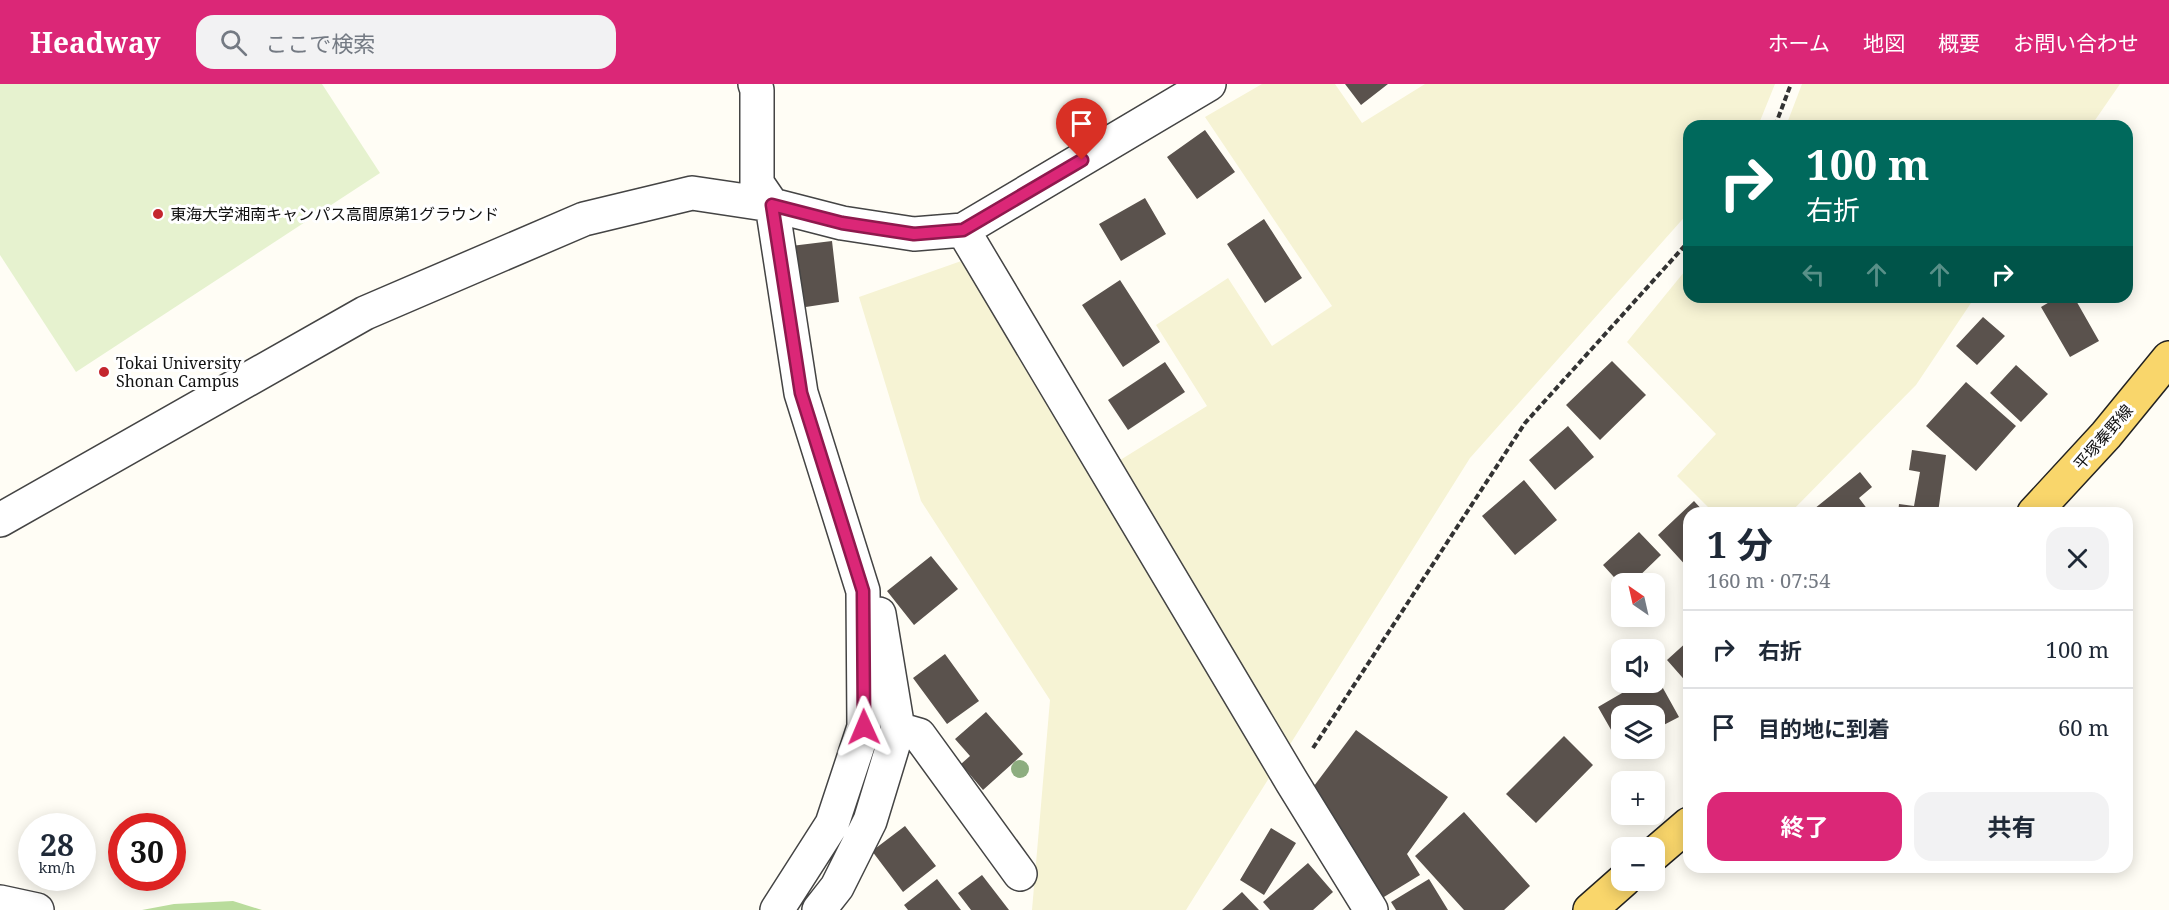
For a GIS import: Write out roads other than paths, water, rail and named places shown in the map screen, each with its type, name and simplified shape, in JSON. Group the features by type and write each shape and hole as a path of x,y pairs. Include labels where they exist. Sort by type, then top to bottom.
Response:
{"main road":[{"name":"平塚秦野線","path":"2040,507 2106,435 2169,358"},
{"path":"1665,845 1683,829"},
{"path":"1590,910 1612,891"}],"street":[{"path":"755,84 757,90 758,183 772,205 801,393 863,591 864,727 832,824 777,910"},
{"path":"0,520 365,313 584,219 692,193 772,205 842,223 914,234 963,230 1209,84"},
{"path":"963,230 1292,782 1371,910"},
{"path":"819,910 837,887 870,821 898,729 877,601 863,591"},
{"path":"898,729 919,735 1020,874"},
{"path":"0,902 37,910"}],"place":[{"name":"東海大学湘南キャンパス高間原第1グラウンド","path":"158,214"},
{"name":"Tokai University Shonan Campus","path":"104,372"}]}
